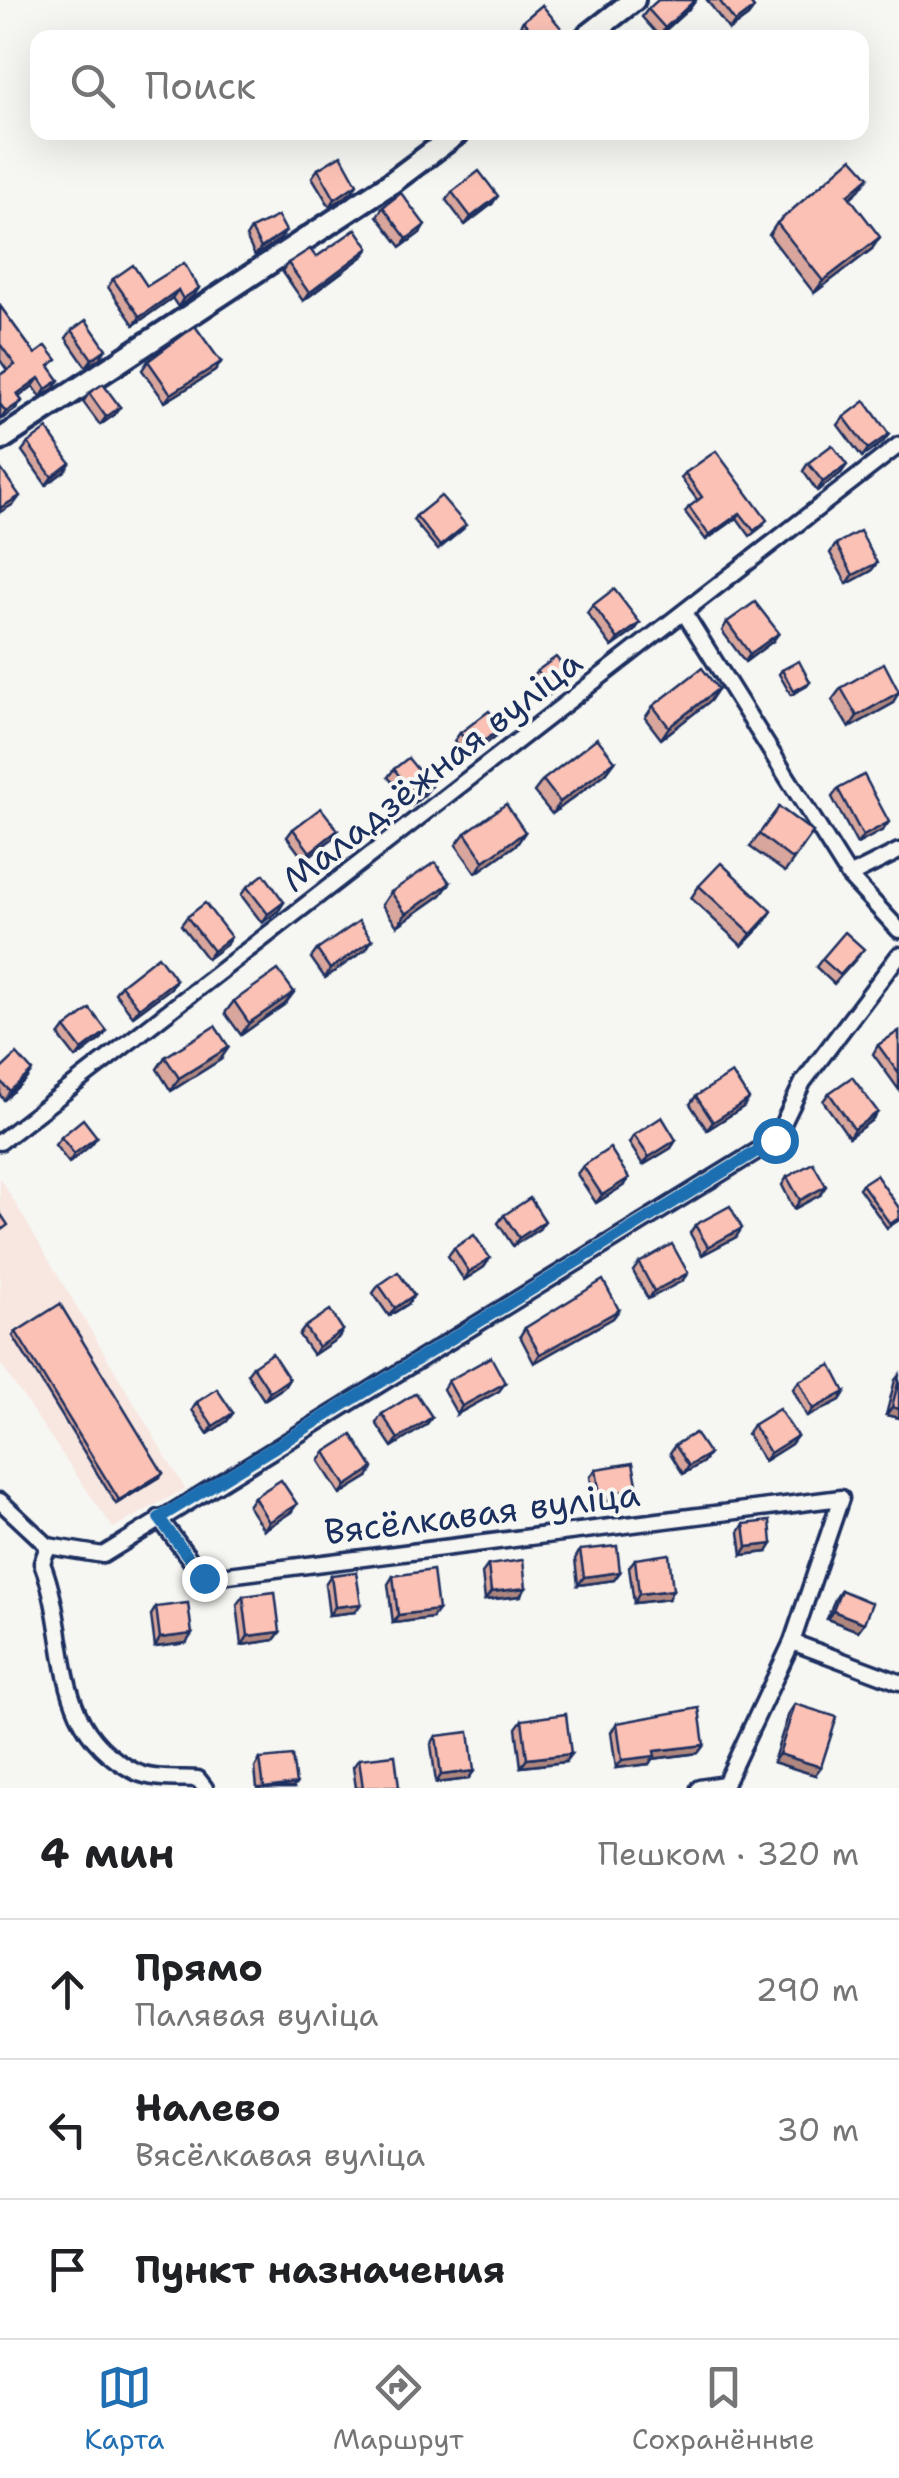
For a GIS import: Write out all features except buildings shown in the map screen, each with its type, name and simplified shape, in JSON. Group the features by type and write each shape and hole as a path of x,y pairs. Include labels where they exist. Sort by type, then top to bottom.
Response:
{"street":[{"path":"595,30 634,0"},
{"path":"0,440 391,184 449,140"},
{"name":"Маладзёжная вуліца","path":"0,1142 685,614 899,444"},
{"path":"685,614 848,876 899,930"},
{"path":"848,876 899,851"},
{"path":"0,1501 48,1546 102,1555 775,1140 803,1082 899,954"},
{"name":"Вясёлкавая вуліца","path":"159,1518 204,1578 841,1498 792,1642"},
{"path":"48,1546 42,1563 55,1597 63,1678 94,1742 139,1774 198,1780 206,1788"},
{"path":"699,1788 724,1786 792,1642 899,1682"}],"shaded area":[{"path":"0,1178 185,1489 113,1528 0,1363"}],"route":[{"path":"204,1578 159,1518 775,1140"}]}
